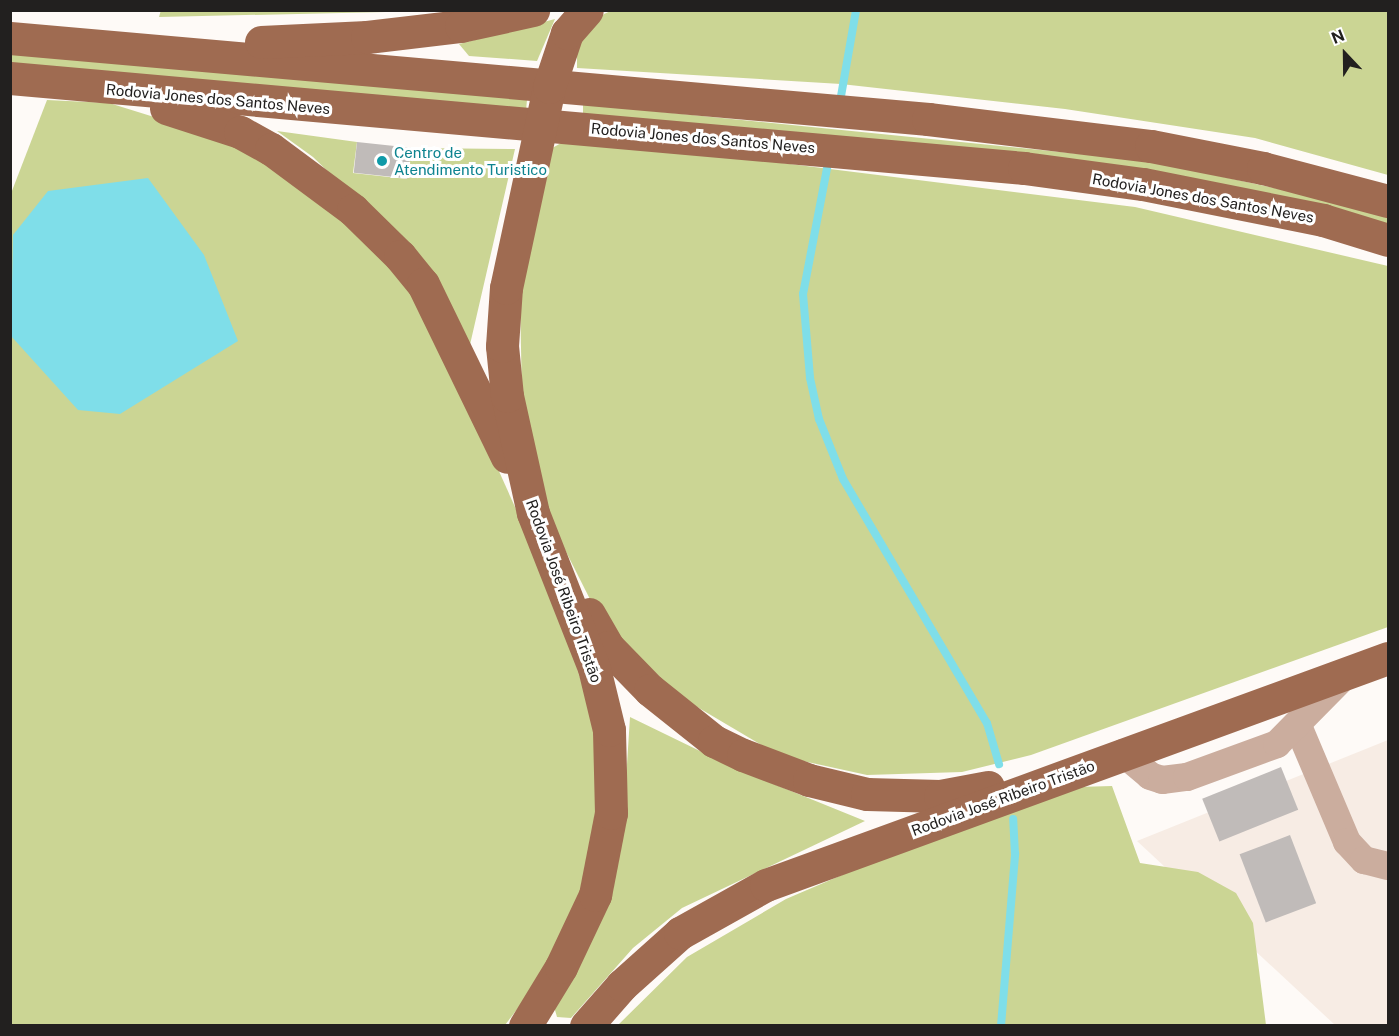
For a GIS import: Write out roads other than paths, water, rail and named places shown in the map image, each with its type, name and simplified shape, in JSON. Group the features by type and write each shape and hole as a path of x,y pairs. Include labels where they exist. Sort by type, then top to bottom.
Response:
{"main road":[{"path":"140,47 367,37 461,26 532,10"},
{"name":"Rodovia José Ribeiro Tristão","path":"525,1026 561,967 595,895 611,813 609,730 594,668 539,526 507,396 502,346 506,288 549,87 567,33 587,10"},
{"path":"10,38 140,47 549,87 928,119 1151,146 1263,168 1389,201"},
{"name":"Rodovia Jones dos Santos Neves","path":"10,78 117,90 542,124 1024,168 1143,184 1323,220 1389,240"},
{"path":"117,90 240,132 271,149 353,210 400,256 423,284 539,526 608,648 650,690 714,741 771,767 867,794 940,796 1123,753"},
{"name":"Rodovia José Ribeiro Tristão","path":"586,1026 622,985 680,933 766,885 1123,753 1389,658"}],"lane":[{"path":"1123,753 1150,776 1172,780 1270,748 1298,726 1346,675"},
{"path":"1298,726 1347,842 1364,860 1389,866"}],"water":[{"path":"148,178 204,255 238,341 120,414 78,410 11,336 13,235 48,191"}],"waterway":[{"path":"840,102 856,10"},
{"path":"829,158 803,294 810,378 819,419 843,479 987,723 999,764"},
{"path":"1001,1026 1015,854 1013,819"}],"place":[{"name":"Centro de Atendimento Turistico","path":"382,161"}]}
